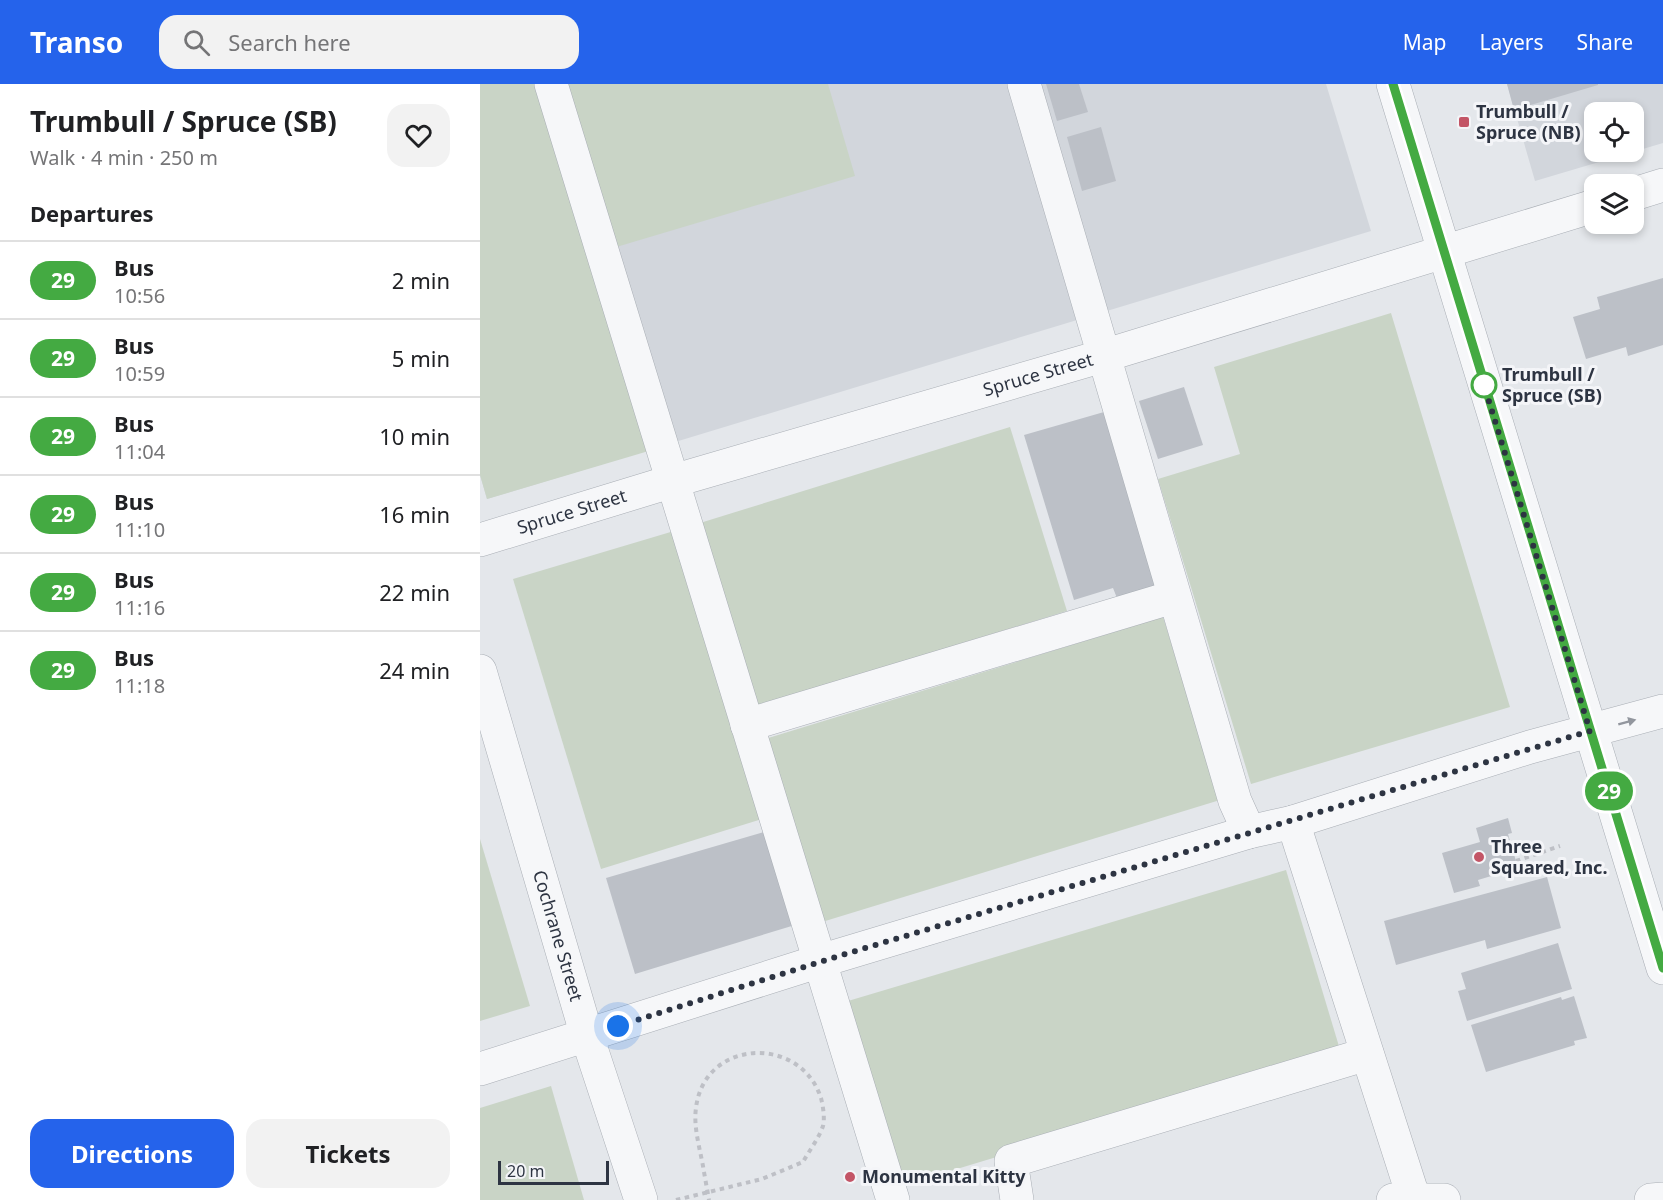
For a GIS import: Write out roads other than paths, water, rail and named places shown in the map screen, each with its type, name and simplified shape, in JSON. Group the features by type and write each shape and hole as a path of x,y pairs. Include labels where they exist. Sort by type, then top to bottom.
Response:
{"street":[{"path":"551,84 893,1200"},
{"path":"1024,84 1173,597 1235,801 1249,832"},
{"path":"1393,84 1663,968"},
{"path":"1644,191 1663,185"},
{"name":"Spruce Street","path":"480,540 673,481 1104,356 1584,209"},
{"path":"747,725 1173,597"},
{"name":"Cochrane Street","path":"480,672 587,1036 641,1200"},
{"path":"480,1069 820,962 1249,832 1293,822 1530,747 1663,711"},
{"path":"1293,822 1414,1199"},
{"path":"1017,1200 1011,1161 1367,1054"},
{"path":"1651,1200 1663,1199"},
{"path":"1393,1200 1443,1200"}],"place":[{"name":"Trumbull / Spruce (NB)","path":"1464,122"},
{"name":"Trumbull / Spruce (SB)","path":"1484,385"},
{"name":"Three Squared, Inc.","path":"1479,857"},
{"name":"Monumental Kitty","path":"850,1177"}]}
